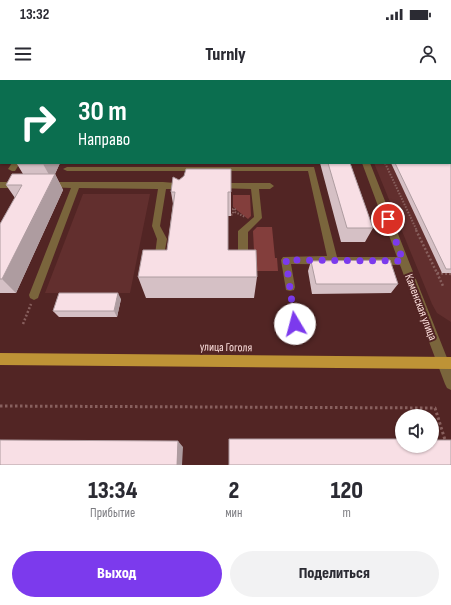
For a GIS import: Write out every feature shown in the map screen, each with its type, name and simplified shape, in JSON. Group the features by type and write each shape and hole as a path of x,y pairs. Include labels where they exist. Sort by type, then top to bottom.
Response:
{"main road":[{"name":"улица Гоголя","path":"0,359 447,363"}],"street":[{"name":"Каменская улица","path":"366,164 403,261 447,363 451,384"},
{"path":"60,185 68,166 192,166 206,169 311,169 333,260"},
{"path":"206,169 206,178"},
{"path":"14,185 20,174"},
{"path":"0,185 163,185 186,188"},
{"path":"34,295 76,185"},
{"path":"158,265 162,239 156,226 163,185"},
{"path":"213,186 270,186"},
{"path":"244,265 243,232 258,218 255,186"},
{"path":"290,287 286,260 403,261"}],"path":[{"path":"385,164 443,286"},
{"path":"229,206 230,214 233,214 233,209 235,209 235,212"},
{"path":"437,274 451,274"},
{"path":"290,287 295,324"},
{"path":"23,324 34,295"},
{"path":"0,406 435,408 449,451"}],"shaded area":[{"path":"374,164 451,164 451,322 437,313"},
{"path":"83,194 150,194 130,293 45,293"},
{"path":"233,195 250,195 251,216 248,219 233,207"},
{"path":"257,227 272,227 275,258 277,258 278,271 255,271 253,231"}],"building":[{"path":"328,164 350,164 373,228 347,228"},
{"path":"395,164 451,164 451,269 446,269"},
{"path":"186,169 231,169 231,192 228,192 228,250 256,250 257,277 138,277 143,250 167,250 175,192 171,192 173,177 179,180 184,176"},
{"path":"12,174 55,174 2,279 0,279 0,224 22,185 6,185"},
{"path":"390,260 398,284 316,284 311,261"},
{"path":"59,293 118,293 114,311 53,311"},
{"path":"229,439 395,439 395,453 439,453 439,440 451,440 451,465 229,465"},
{"path":"0,440 178,441 177,465 0,465"}],"route":[{"path":"295,324 286,260 403,261 388,219"}]}
